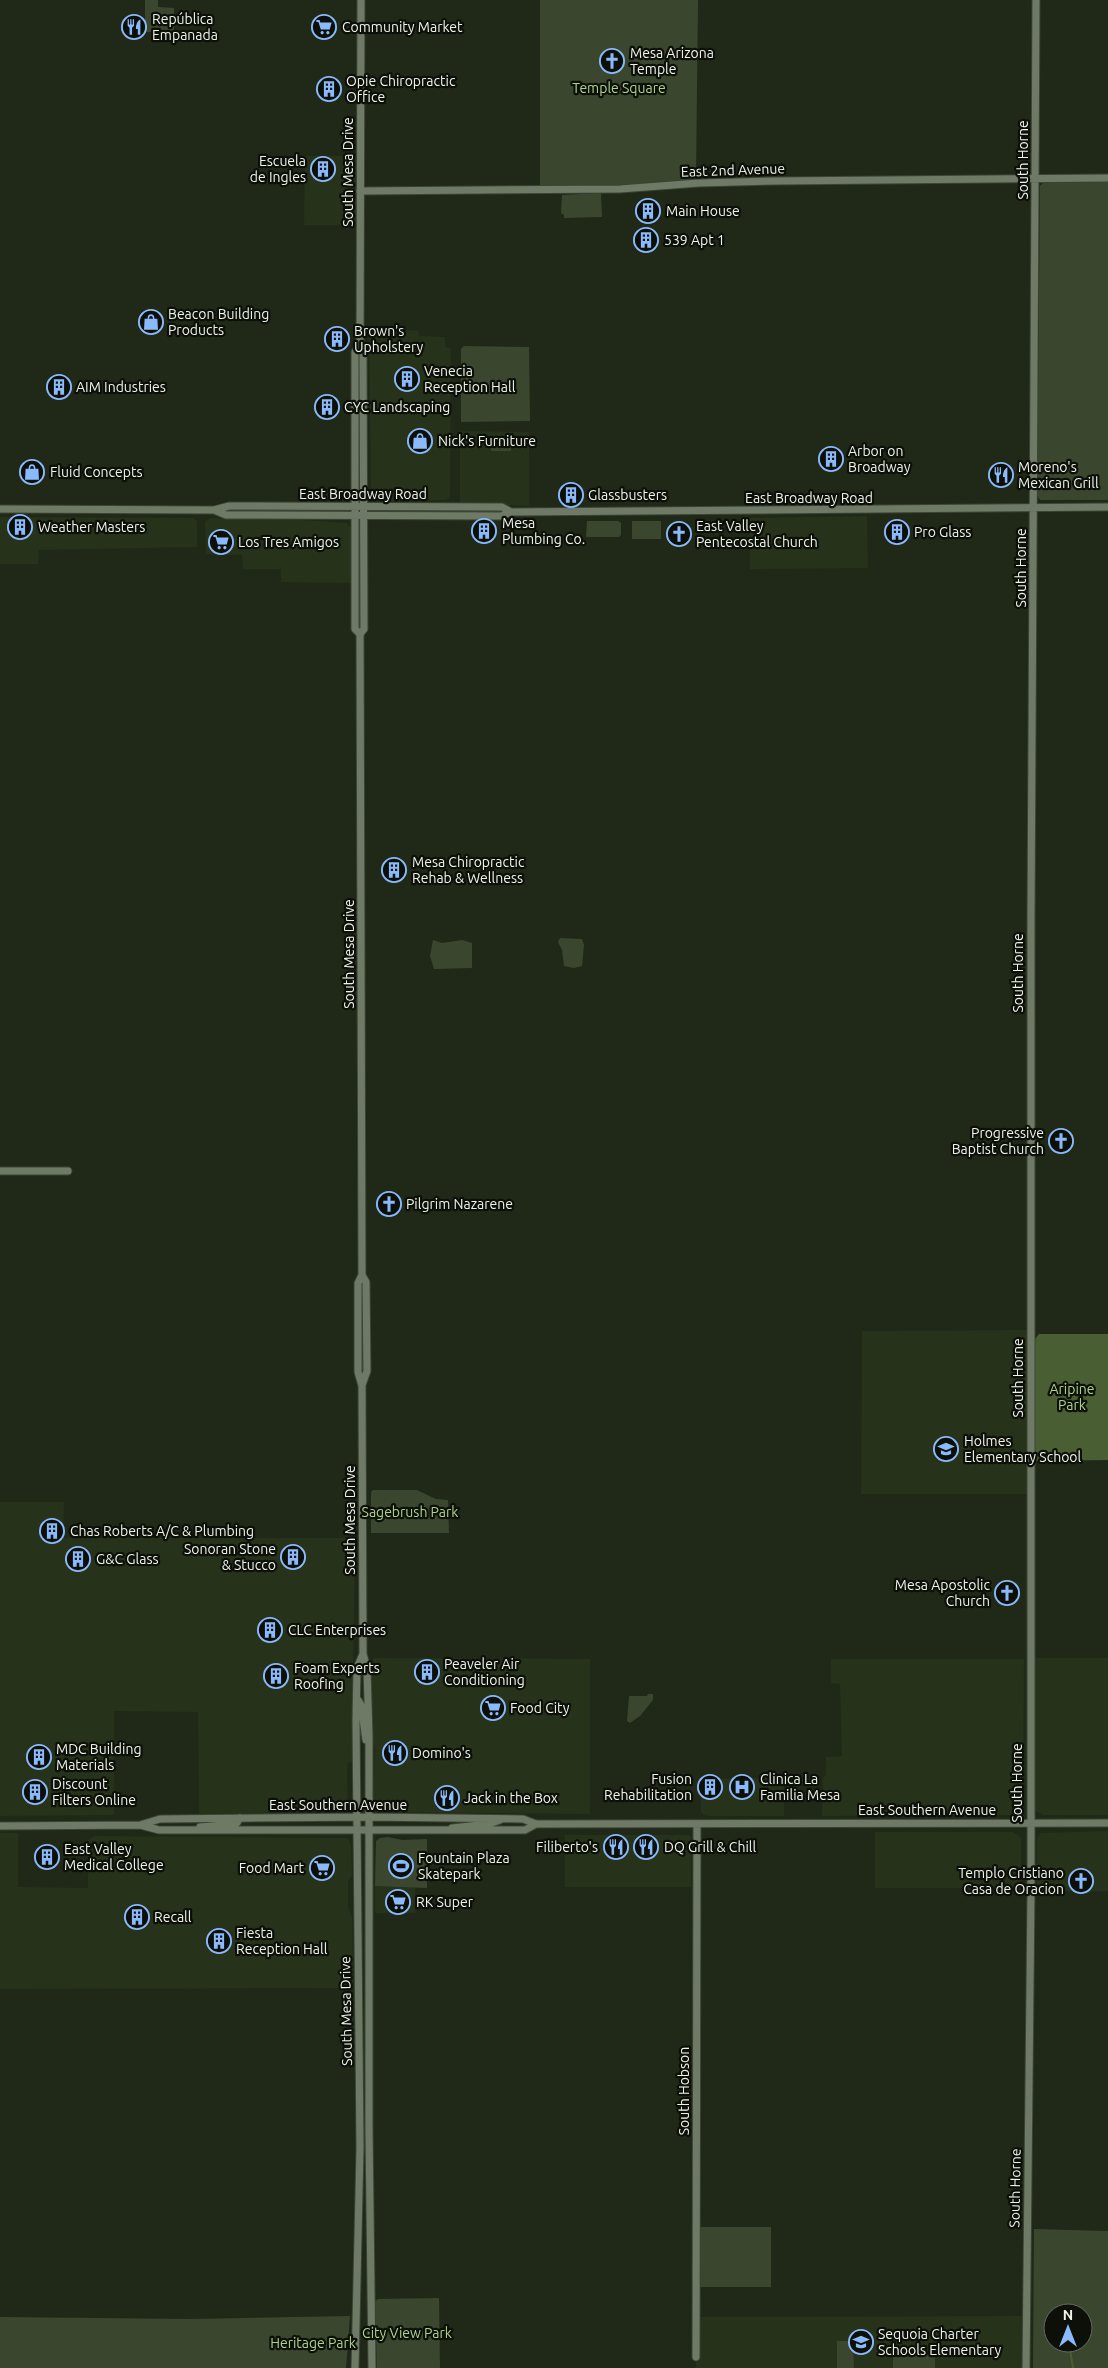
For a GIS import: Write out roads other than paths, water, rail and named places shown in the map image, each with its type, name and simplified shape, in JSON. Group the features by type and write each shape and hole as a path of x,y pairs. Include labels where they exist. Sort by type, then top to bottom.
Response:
{"main road":[{"name":"South Mesa Drive","path":"360,634 364,629 363,352 360,345 361,0"},
{"name":"South Horne","path":"1026,2368 1030,1823 1036,0"},
{"name":"East 2nd Avenue","path":"360,191 620,190 699,183 776,181 1108,178"},
{"name":"South Mesa Drive","path":"360,345 355,352 355,511 356,628 360,634 362,1274 366,1282 366,1371 362,1386 363,1654 367,1668 369,1747 369,2130 372,2368"},
{"name":"East Broadway Road","path":"0,509 214,510 230,506 364,511 502,507 511,512 1108,507"},
{"path":"0,1171 68,1172"},
{"name":"South Mesa Drive","path":"355,2368 360,2148 357,1668 363,1654"},
{"path":"357,1697 361,1705 365,1737 369,1747"},
{"name":"East Southern Avenue","path":"140,1825 160,1819 357,1817 523,1819 536,1824 1108,1823"},
{"path":"188,1831 195,1827 231,1826 236,1824 240,1818"},
{"path":"448,1831 454,1827 489,1824 504,1819"},
{"name":"East Southern Avenue","path":"0,1826 140,1825 159,1830 188,1831 370,1832 525,1830 536,1824"},
{"name":"South Hobson","path":"696,2357 697,1824"}],"waterway":[{"path":"1071,2353 1073,2368"}],"place":[{"name":"República Empanada","path":"134,27"},
{"name":"Community Market","path":"324,27"},
{"name":"Mesa Arizona Temple","path":"612,61"},
{"name":"Opie Chiropractic Office","path":"329,89"},
{"name":"Escuela de Ingles","path":"323,169"},
{"name":"Main House","path":"648,211"},
{"name":"539 Apt 1","path":"646,240"},
{"name":"Beacon Building Products","path":"151,322"},
{"name":"Brown's Upholstery","path":"337,339"},
{"name":"Venecia Reception Hall","path":"407,379"},
{"name":"AIM Industries","path":"59,387"},
{"name":"CYC Landscaping","path":"327,407"},
{"name":"Nick's Furniture","path":"420,441"},
{"name":"Arbor on Broadway","path":"831,459"},
{"name":"Fluid Concepts","path":"32,472"},
{"name":"Moreno's Mexican Grill","path":"1001,475"},
{"name":"Glassbusters","path":"571,495"},
{"name":"Weather Masters","path":"20,527"},
{"name":"Mesa Plumbing Co.","path":"484,531"},
{"name":"Pro Glass","path":"897,532"},
{"name":"East Valley Pentecostal Church","path":"679,534"},
{"name":"Los Tres Amigos","path":"221,542"},
{"name":"Mesa Chiropractic Rehab & Wellness","path":"394,870"},
{"name":"Progressive Baptist Church","path":"1061,1141"},
{"name":"Pilgrim Nazarene","path":"389,1204"},
{"name":"Holmes Elementary School","path":"946,1449"},
{"name":"Chas Roberts A/C & Plumbing","path":"52,1531"},
{"name":"Sonoran Stone & Stucco","path":"293,1557"},
{"name":"G&C Glass","path":"78,1559"},
{"name":"Mesa Apostolic Church","path":"1007,1593"},
{"name":"CLC Enterprises","path":"270,1630"},
{"name":"Peaveler Air Conditioning","path":"427,1672"},
{"name":"Foam Experts Roofing","path":"276,1676"},
{"name":"Food City","path":"493,1708"},
{"name":"Domino's","path":"395,1753"},
{"name":"MDC Building Materials","path":"39,1757"},
{"name":"Fusion Rehabilitation","path":"710,1787"},
{"name":"Clinica La Familia Mesa","path":"742,1787"},
{"name":"Discount Filters Online","path":"35,1792"},
{"name":"Jack in the Box","path":"447,1798"},
{"name":"Filiberto's","path":"616,1847"},
{"name":"DQ Grill & Chill","path":"646,1847"},
{"name":"East Valley Medical College","path":"47,1857"},
{"name":"Fountain Plaza Skatepark","path":"401,1866"},
{"name":"Food Mart","path":"322,1868"},
{"name":"Templo Cristiano Casa de Oracion","path":"1081,1881"},
{"name":"RK Super","path":"398,1902"},
{"name":"Recall","path":"137,1917"},
{"name":"Fiesta Reception Hall","path":"219,1941"},
{"name":"Sequoia Charter Schools Elementary","path":"861,2342"}],"park label":[{"name":"Temple Square","path":"619,88"},
{"name":"Aripine Park","path":"1072,1398"},
{"name":"Sagebrush Park","path":"410,1512"},
{"name":"City View Park","path":"407,2333"},
{"name":"Heritage Park","path":"313,2343"}]}
